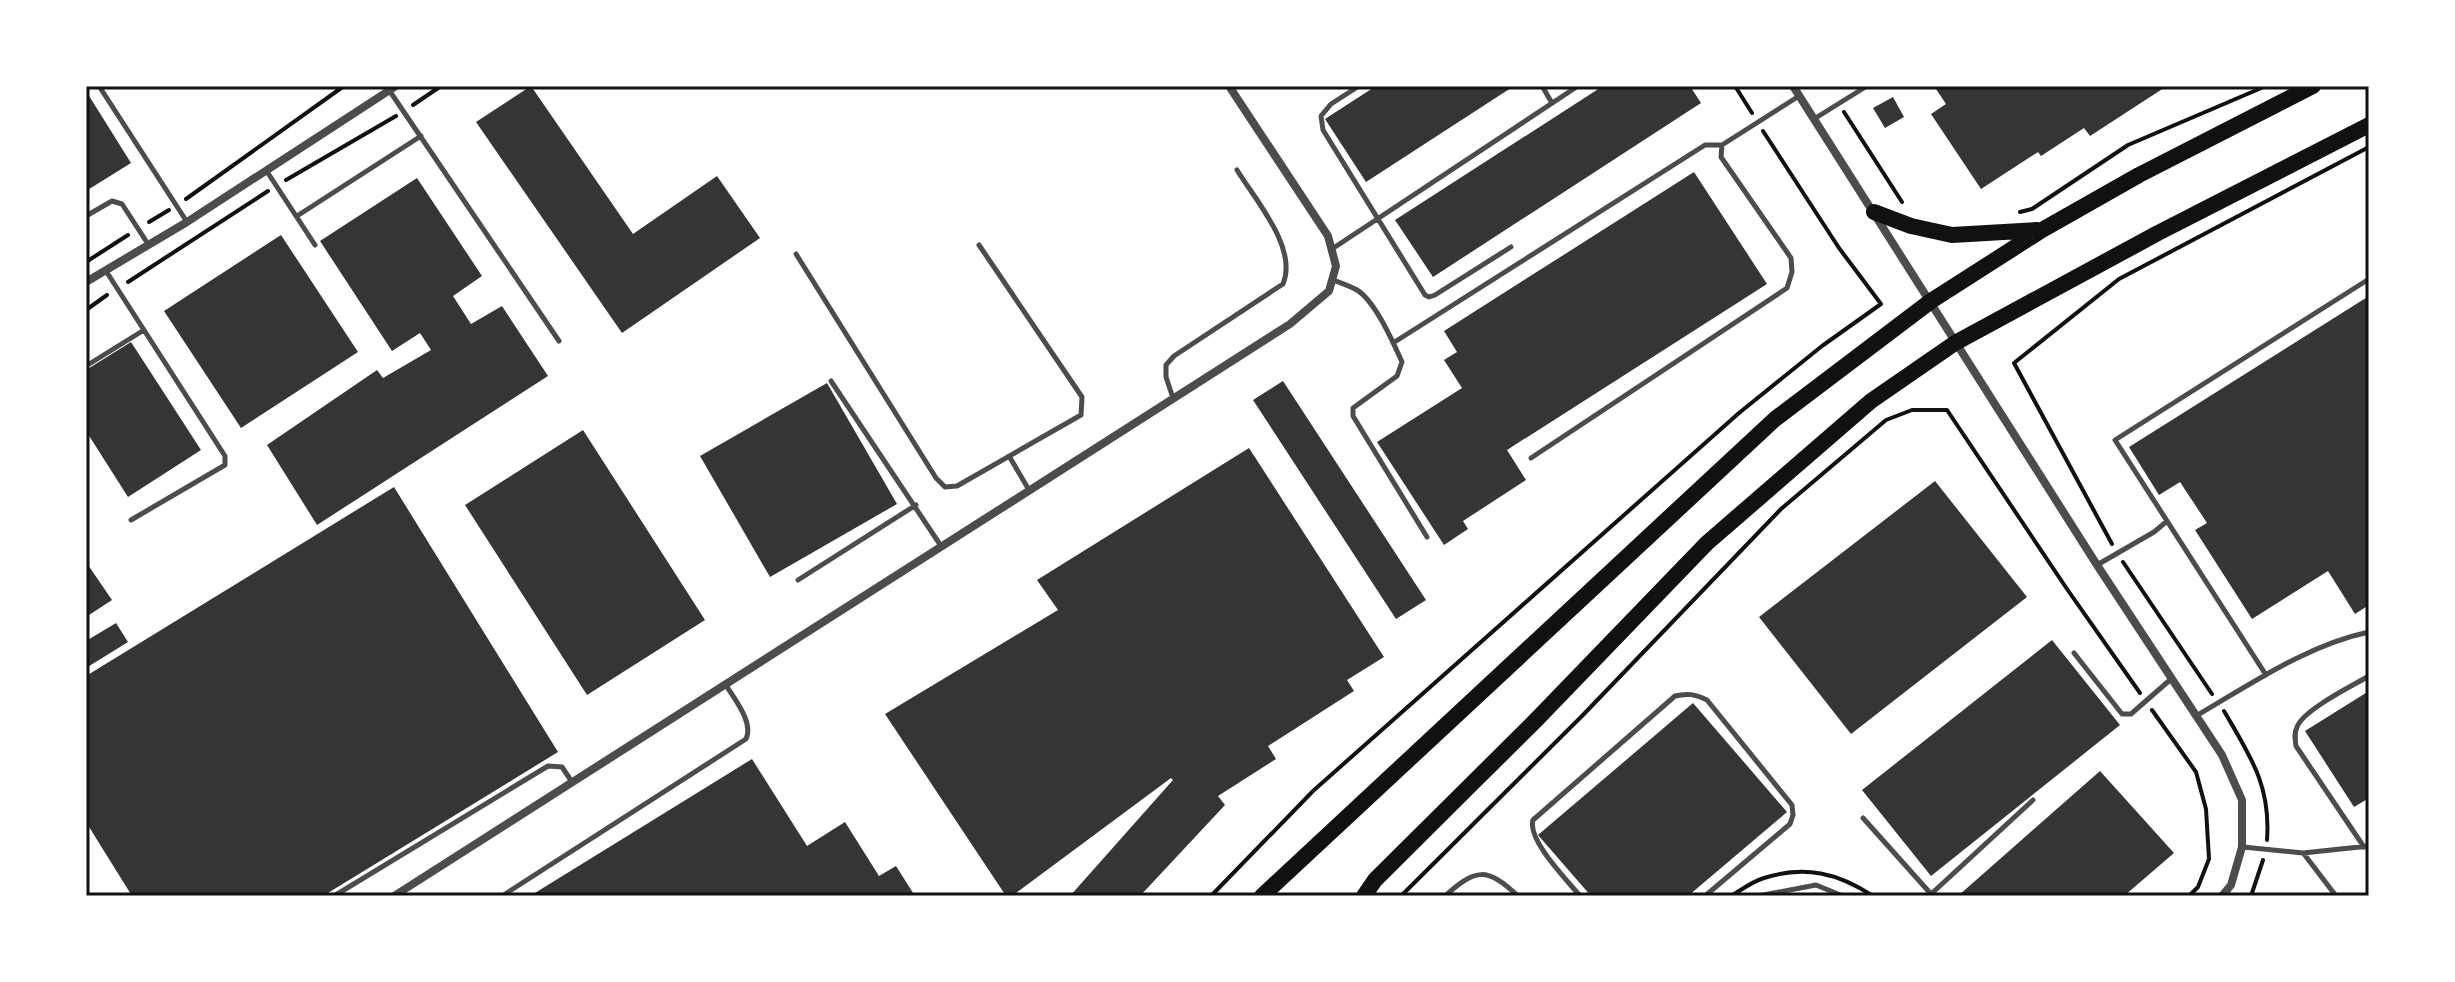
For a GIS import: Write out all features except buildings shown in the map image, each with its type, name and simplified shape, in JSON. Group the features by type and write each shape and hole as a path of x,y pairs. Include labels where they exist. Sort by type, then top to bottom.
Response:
{"main road":[{"path":"1262,896 1775,419 1931,301 2042,230 2139,175 2313,86"},
{"path":"1364,896 1375,880 1537,719 1707,543 1871,401 1955,343 2158,233 2369,125"},
{"path":"1874,212 1911,226 1952,235 2042,230"}],"street":[{"path":"394,896 1290,324 1329,291 1336,266 1328,236 1229,86"},
{"path":"1793,86 2097,565 2222,755 2242,800 2242,847 2231,885 2222,896"},
{"path":"86,282 187,222 392,88"}],"lane":[{"path":"99,86 187,222"},
{"path":"1359,86 1331,104 1321,116 1323,130 1425,295 1429,297 1511,247"},
{"path":"1542,86 1552,103"},
{"path":"1332,250 1578,86"},
{"path":"1814,119 1867,86"},
{"path":"392,88 559,341"},
{"path":"1393,343 1705,145 1722,145 1799,96"},
{"path":"297,216 421,136"},
{"path":"1531,458 1787,288 1792,272 1791,258 1725,165 1721,157 1722,145"},
{"path":"266,170 315,245"},
{"path":"1173,398 1166,377 1166,365 1174,356 1283,284 1288,271 1284,247 1237,170"},
{"path":"86,216 112,201 122,204 148,244"},
{"path":"796,254 936,478 945,487 957,486 1081,415 1082,397 979,245"},
{"path":"106,271 225,456 225,465 131,520"},
{"path":"1333,279 1357,290 1367,299 1402,362 1397,376 1353,408 1353,416 1427,537"},
{"path":"2266,675 2115,440 2369,279"},
{"path":"86,366 144,330"},
{"path":"831,381 941,546"},
{"path":"1009,456 1029,490"},
{"path":"798,580 916,505"},
{"path":"2097,565 2166,522"},
{"path":"2196,716 2338,638 2369,632"},
{"path":"2074,653 2122,714 2131,714 2172,678"},
{"path":"2242,847 2303,853 2366,847 2296,746 2294,736 2297,724 2306,715 2369,676"},
{"path":"502,896 746,739 749,732 747,723 725,684"},
{"path":"1580,896 1535,839 1531,828 1533,820 1675,696 1684,694 1695,694 1707,700 1792,805 1790,824 1705,896"},
{"path":"334,896 548,766 562,767 572,782"},
{"path":"1863,818 1930,895 2033,800"},
{"path":"2303,853 2336,896"},
{"path":"1445,896 1468,876 1485,873 1502,881 1518,896"},
{"path":"1758,896 1816,885 1843,896"}],"path":[{"path":"86,262 176,206 344,86"},
{"path":"86,310 276,186 441,86"},
{"path":"1211,896 1313,791 1666,481 1739,413 1822,346 1881,304 1839,248 1735,86"},
{"path":"2019,213 2032,209 2128,145 2266,86"},
{"path":"1839,103 1907,209"},
{"path":"2251,896 2266,849 2265,794 2257,767 2218,703 2117,553 2014,363 2119,279 2369,147"},
{"path":"1401,896 1582,716 1781,509 1886,420 1912,410 1947,410 2058,576 2196,772 2206,809 2209,859 2198,887 2189,896"}]}
